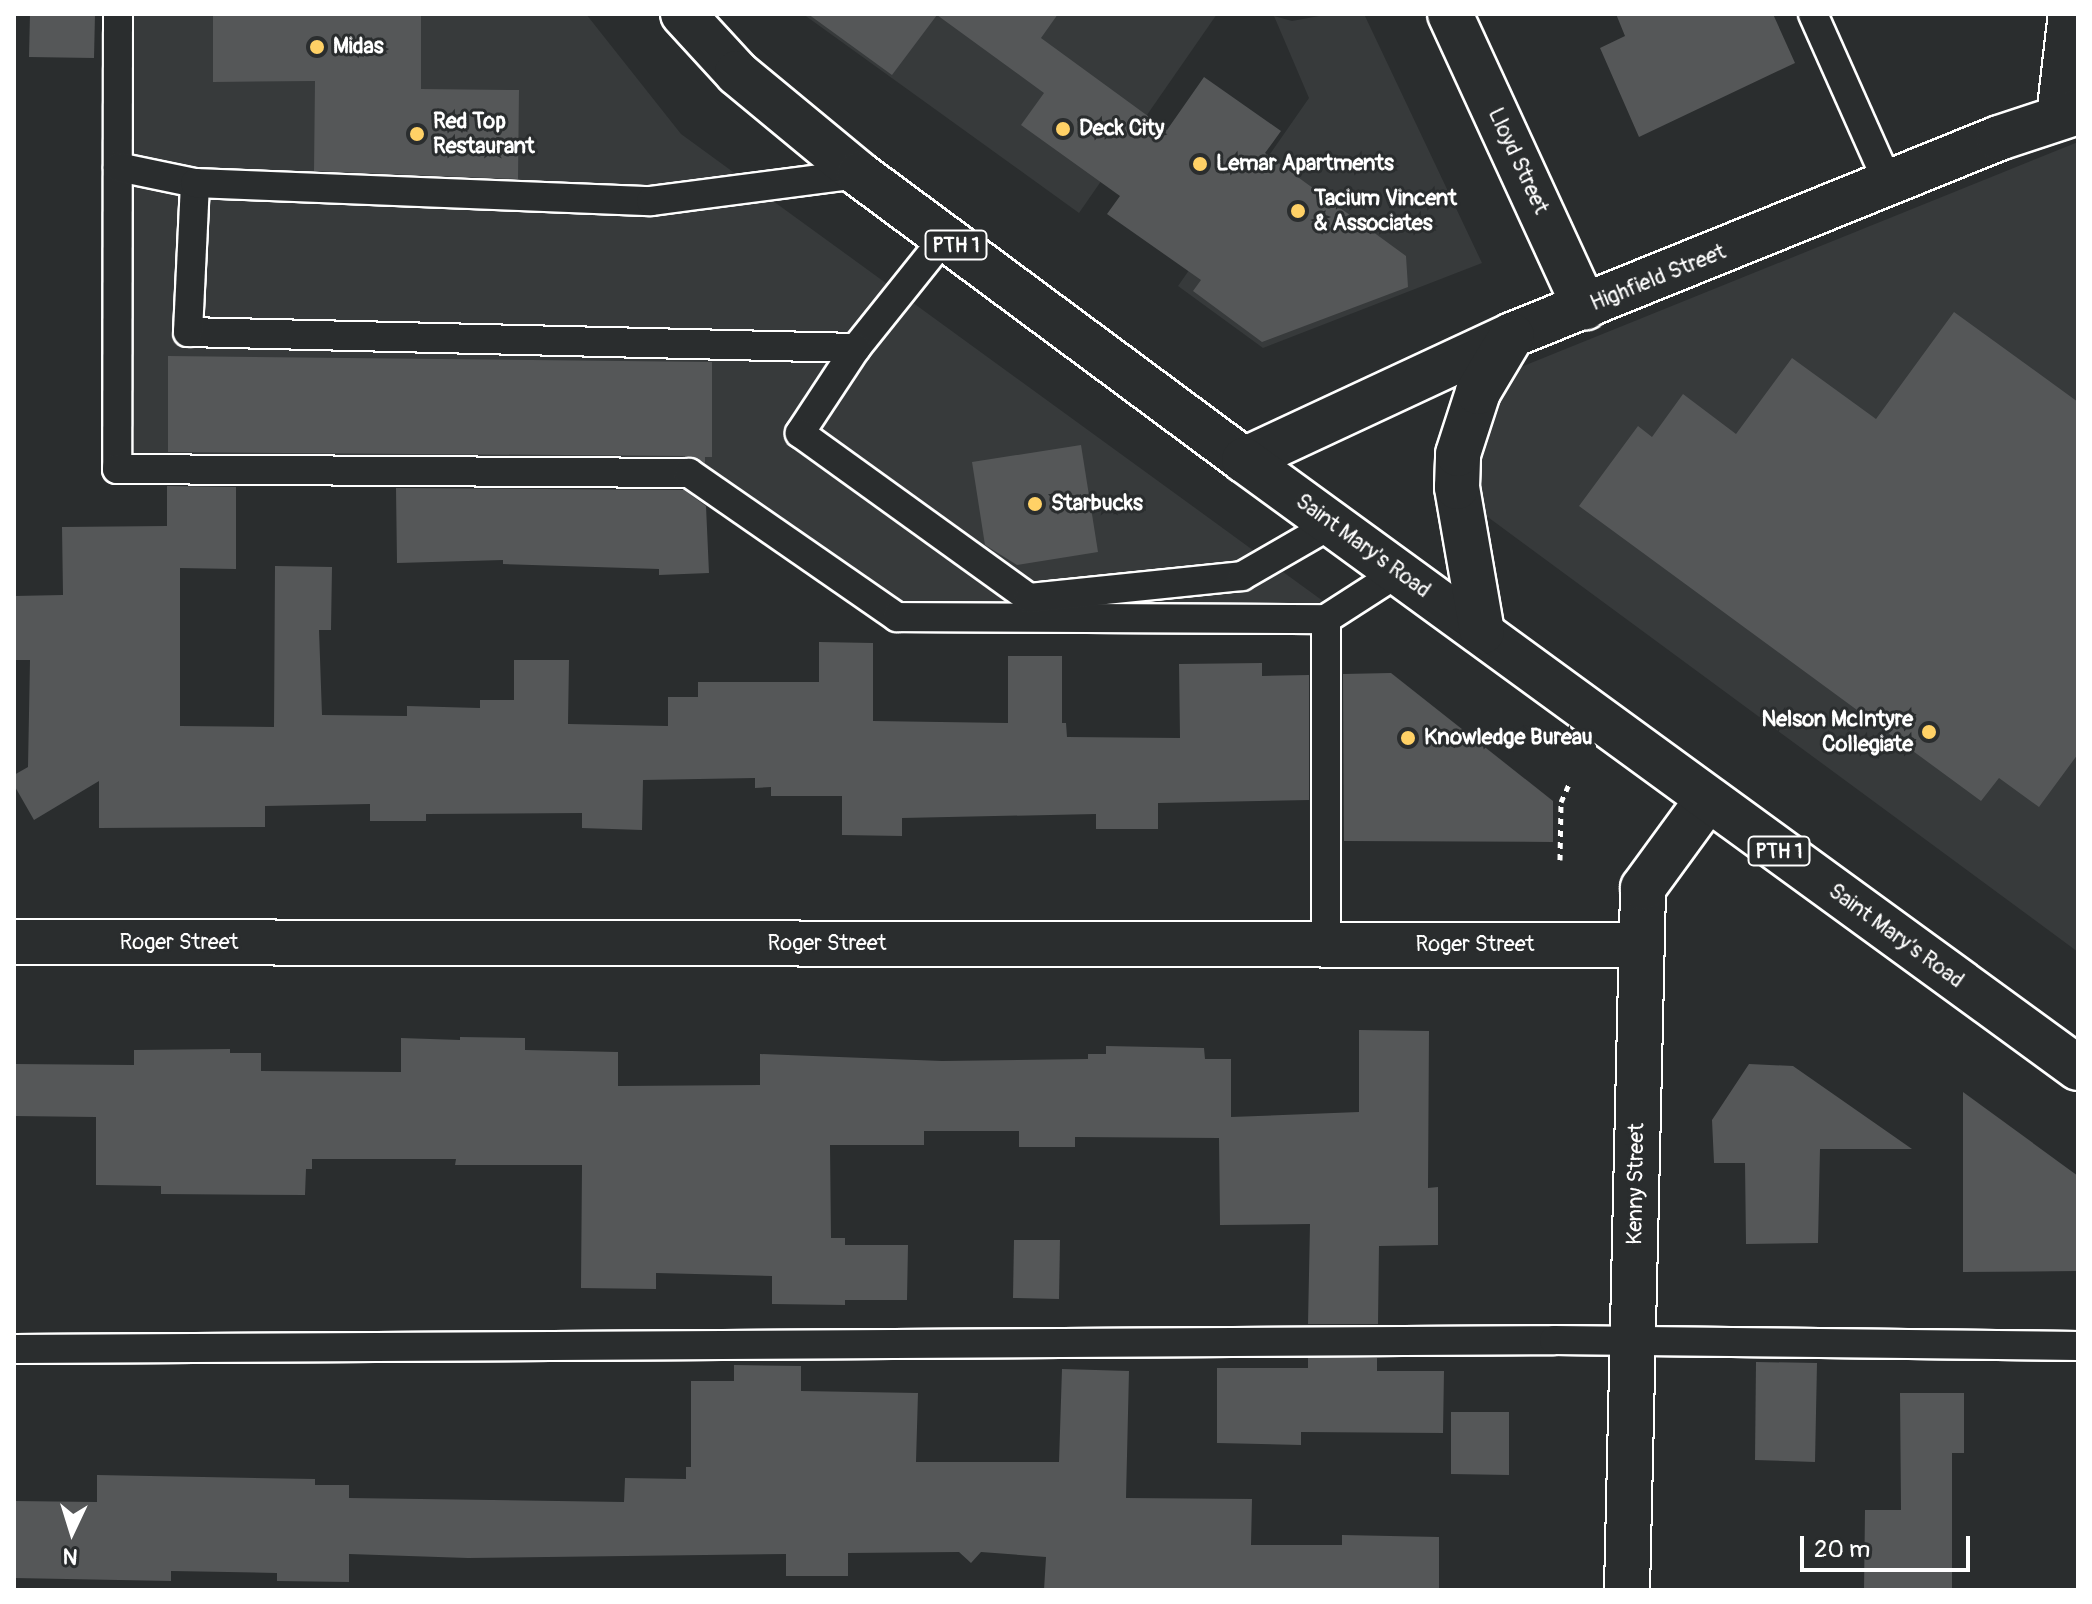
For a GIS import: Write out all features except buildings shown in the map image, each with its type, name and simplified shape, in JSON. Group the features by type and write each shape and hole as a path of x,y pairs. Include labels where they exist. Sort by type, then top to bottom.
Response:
{"main road":[{"name":"PTH 1","path":"683,14 737,73 859,174 1244,460"},
{"name":"Lloyd Street","path":"1450,14 1585,307"},
{"path":"2069,114 2071,14"},
{"name":"Highfield Street","path":"1244,460 1512,335 2069,114"},
{"path":"1482,632 1458,498 1458,454 1478,392 1512,335"},
{"name":"Saint Mary's Road","path":"1244,460 1482,632"},
{"name":"Saint Mary’s Road","path":"1482,632 2078,1068"},
{"name":"Kenny Street","path":"1627,1590 1643,888 1708,799"},
{"name":"Roger Street","path":"14,942 1640,945"}],"lane":[{"path":"118,14 117,469 689,473 897,617 1326,619 1399,572"},
{"path":"1813,14 1889,185"},
{"path":"118,167 195,183 651,201 859,174"},
{"path":"195,183 188,332 856,348"},
{"path":"945,237 856,348 800,433 1029,598 1242,576 1332,524"},
{"path":"1326,619 1326,945"},
{"path":"14,1349 1633,1342 2078,1346"}],"path":[{"path":"1560,860 1561,802 1570,782"}],"shaded area":[{"path":"127,14 586,14 681,134 1334,609 900,613 693,468 122,465"},
{"path":"803,14 1217,14 1079,213"},
{"path":"1330,14 1364,14 1482,263 1263,348 1178,286 1309,98 1274,16 1292,21"},
{"name":"Nelson McIntyre Collegiate","path":"2078,142 2078,952 1481,512 1473,455 1495,395 1516,369"}],"place":[{"name":"Midas","path":"317,47"},
{"name":"Deck City","path":"1063,129"},
{"name":"Red Top Restaurant","path":"417,134"},
{"name":"Lemar Apartments","path":"1200,164"},
{"name":"Tacium Vincent & Associates","path":"1298,211"},
{"name":"Starbucks","path":"1035,504"},
{"name":"Nelson McIntyre Collegiate","path":"1929,732"},
{"name":"Knowledge Bureau","path":"1408,738"}]}
